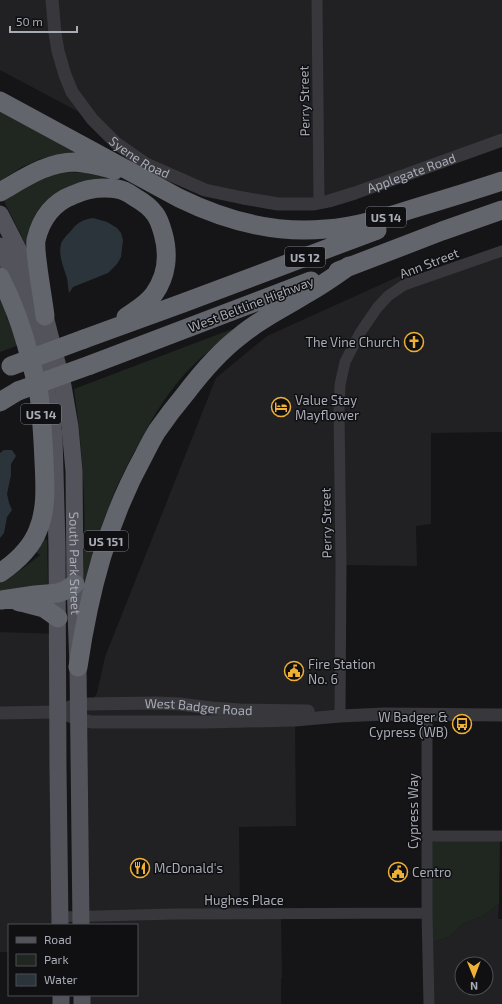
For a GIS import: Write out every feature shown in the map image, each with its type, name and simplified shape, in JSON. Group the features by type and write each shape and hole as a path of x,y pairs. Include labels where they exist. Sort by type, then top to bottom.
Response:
{"highway":[{"path":"0,101 145,179"},
{"path":"0,192 38,171 56,164 75,162 104,167 145,179"},
{"name":"US 14","path":"145,179 179,198 212,213 266,226 310,230 362,224 502,182"},
{"name":"West Beltline Highway","path":"5,368 176,306 398,222 502,185"},
{"path":"45,316 36,241 42,224 50,210 66,198 93,188 116,188 127,192 145,204 155,214 161,224 166,241 167,254 166,266 162,280 151,298 139,309 109,330"},
{"name":"West Beltline Highway","path":"0,398 442,231 502,210"},
{"name":"US 151","path":"78,667 83,634 84,585 99,564 110,528 125,492 157,432 209,365 240,335 263,319 307,294 349,266"},
{"name":"US 14","path":"0,277 9,294 26,340 39,393 42,417 45,484 44,512 32,543 16,562 0,572"},
{"name":"US 14","path":"0,402 18,391"},
{"path":"0,600 58,593 84,585"},
{"path":"0,600 25,603 44,608 58,618"}],"main road":[{"name":"South Park Street","path":"0,214 23,259 37,291 63,386 70,427 84,585"},
{"name":"South Park Street","path":"0,246 16,280 35,337 49,401 54,436 58,593 60,921"},
{"name":"US 151","path":"78,667 81,921"}],"street":[{"name":"Syene Road","path":"52,0 59,55 72,92 92,119 116,143 146,164 205,190 278,204 319,203"},
{"name":"Perry Street","path":"317,0 319,203"},
{"name":"Applegate Road","path":"319,203 355,193 502,140"},
{"name":"Ann Street","path":"360,333 377,308 388,296 404,285 502,251"},
{"name":"Perry Street","path":"340,716 340,385 345,362 360,333"},
{"name":"West Badger Road","path":"79,712 86,704 179,704 240,710 314,711 340,716"},
{"name":"West Badger Road","path":"0,713 79,712 92,722 301,720 340,716 385,714 502,715"},
{"name":"Cypress Way","path":"427,715 427,913 429,1004"},
{"path":"427,836 502,836"},
{"name":"Hughes Place","path":"60,921 81,921 174,914 427,913"}],"shaded area":[{"path":"0,0 502,0 502,140 355,193 278,204 168,175 92,119 0,70"},
{"path":"502,251 502,432 431,433 431,524 416,526 417,566 341,565 340,716 295,720 296,826 239,827 240,914 281,914 281,1004 82,1004 82,996 138,996 138,924 81,924 79,719 97,693 105,657 216,378 267,336 404,274 414,282"},
{"path":"0,632 57,634 60,924 8,924 8,952 0,952"},
{"path":"499,904 498,919 502,919 502,1004 429,1004 428,944 451,936 462,924 482,916"}],"green space":[{"path":"0,106 81,151 68,155 40,159 22,167 0,181"},
{"path":"67,172 85,173 103,177 106,182 88,182 26,245 4,201 14,191 56,174"},
{"path":"0,299 10,314 6,316 19,345 0,352"},
{"path":"235,328 188,370 165,399 151,422 115,491 98,537 86,585 83,585 83,485 74,389"},
{"path":"43,539 47,540 48,585 38,590 0,590 0,583 18,572 40,555 36,552"},
{"path":"427,836 500,836 499,904 482,916 462,924 451,936 428,944"}],"water":[{"path":"93,218 107,222 117,228 121,233 123,240 121,257 117,264 108,273 73,287 69,293 67,278 61,257 61,244 77,224"},
{"path":"4,450 12,450 16,456 11,464 11,475 7,494 12,510 7,517 4,533 0,538 0,453"}],"place":[{"name":"The Vine Church","path":"414,342"},
{"name":"Value Stay Mayflower","path":"281,407"},
{"name":"Fire Station No. 6","path":"294,671"},
{"name":"W Badger & Cypress (WB)","path":"462,724"},
{"name":"McDonald's","path":"140,868"},
{"name":"Centro","path":"398,872"}]}
